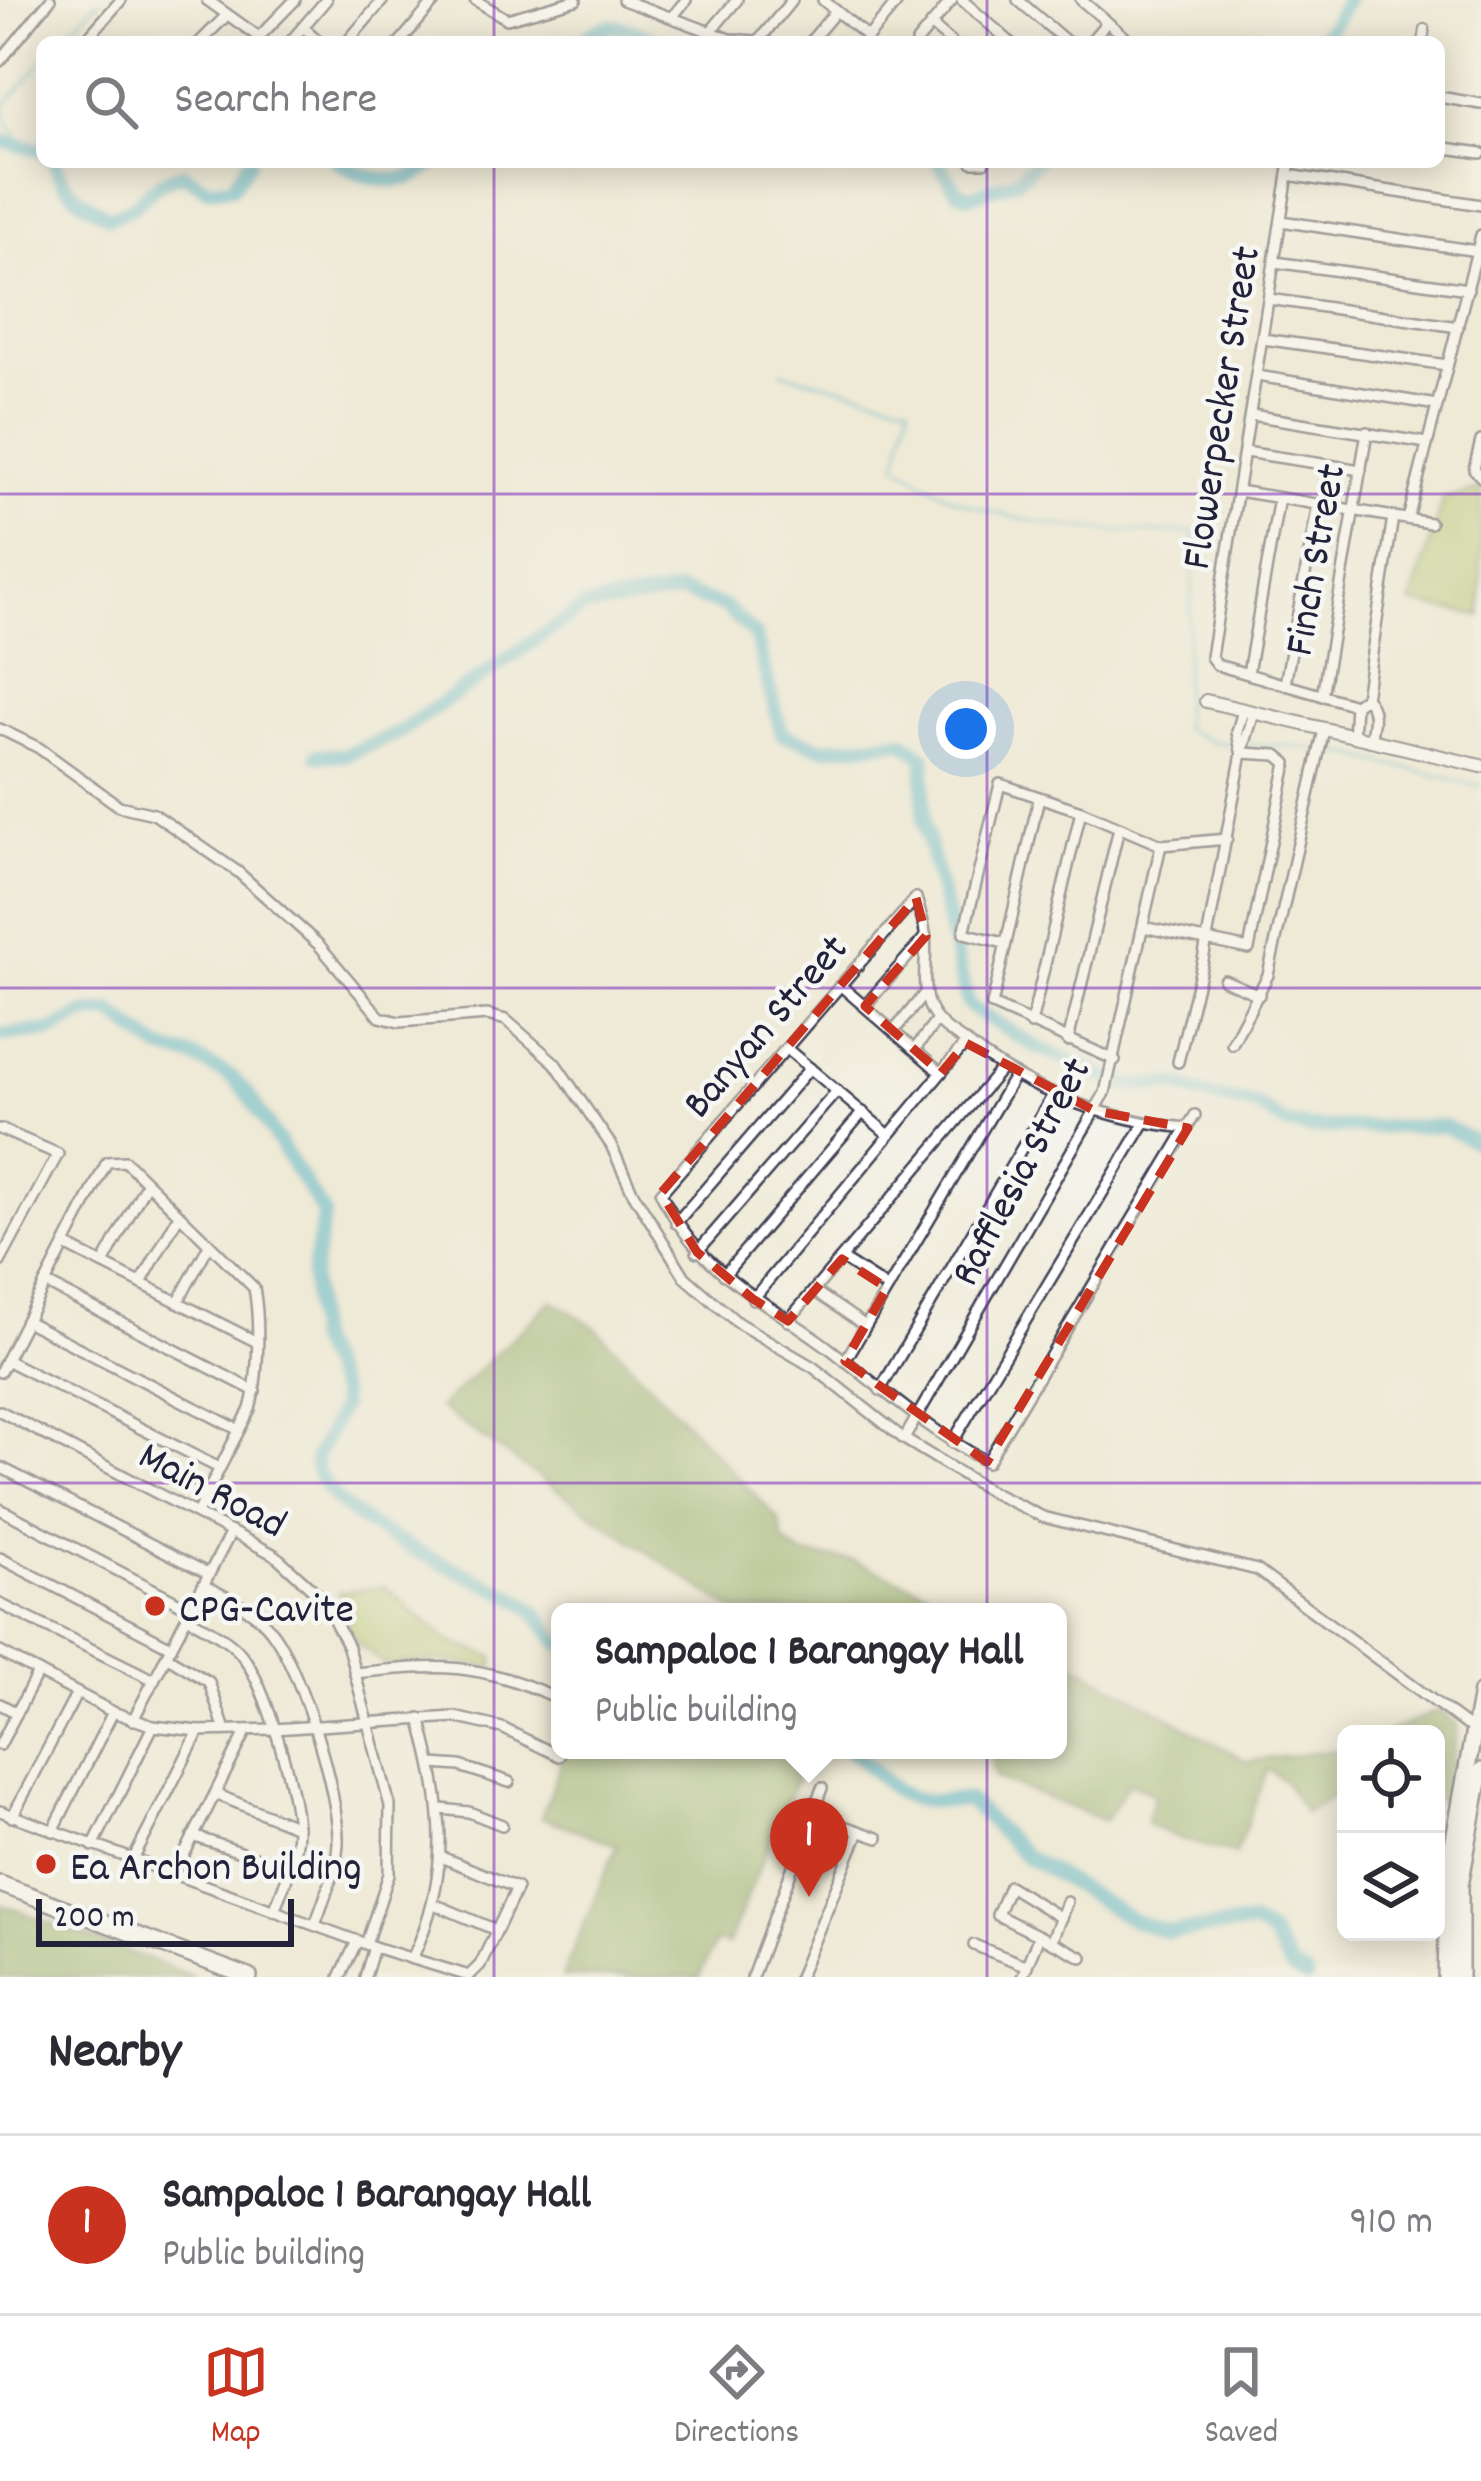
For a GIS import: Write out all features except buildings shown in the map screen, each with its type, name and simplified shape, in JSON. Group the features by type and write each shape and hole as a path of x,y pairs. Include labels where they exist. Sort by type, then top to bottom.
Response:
{"main road":[{"path":"1453,1976 1449,1866 1481,1692"},
{"path":"1453,1976 1460,1885 1481,1772"},
{"path":"0,1884 249,1977"},
{"path":"0,1895 220,1977"}],"street":[{"path":"0,61 50,0"},
{"path":"88,36 121,0"},
{"path":"207,0 258,36"},
{"path":"260,36 295,0"},
{"path":"295,36 326,0"},
{"path":"352,36 382,0"},
{"path":"475,0 507,19 576,0"},
{"path":"544,0 555,8"},
{"path":"672,17 686,0"},
{"path":"710,32 737,0"},
{"path":"767,36 792,0"},
{"path":"823,0 863,36"},
{"path":"922,36 952,0"},
{"path":"962,0 1003,36"},
{"path":"1018,0 1060,36"},
{"path":"1081,0 1124,36"},
{"path":"629,1 721,36"},
{"path":"404,36 430,2"},
{"path":"868,36 893,2"},
{"path":"815,36 836,11"},
{"path":"206,36 227,15"},
{"path":"1095,36 1107,22"},
{"path":"931,25 944,36"},
{"path":"303,27 313,36"},
{"path":"1424,36 1425,29"},
{"path":"1445,98 1481,104"},
{"path":"1445,148 1481,153"},
{"name":"Flowerpecker Street","path":"1248,674 1213,662 1289,168"},
{"path":"1288,175 1481,205"},
{"path":"1281,220 1477,251"},
{"path":"1408,519 1481,235"},
{"path":"1275,262 1468,289"},
{"path":"1269,299 1458,327"},
{"path":"1263,339 1447,365"},
{"path":"1257,376 1436,405"},
{"path":"1251,415 1427,442"},
{"name":"Finch Street","path":"1322,696 1367,432"},
{"path":"1479,476 1474,469 1481,441"},
{"path":"1245,452 1361,470"},
{"path":"1238,491 1430,523"},
{"path":"1279,498 1248,674 1372,705 1370,741"},
{"path":"1285,684 1318,504"},
{"path":"1353,737 1393,517"},
{"path":"1206,701 1481,766"},
{"path":"1178,1062 1227,839 1248,711"},
{"path":"0,729 39,748 119,806 154,814 228,865 319,945 380,1017 399,1022 487,1015 519,1030 555,1063 611,1145 632,1191 685,1277 738,1323 813,1367 904,1439 991,1492 1043,1517 1257,1570 1478,1728"},
{"path":"1232,1044 1269,971 1324,730"},
{"path":"1143,927 1249,949 1287,763 1277,755 1242,753"},
{"path":"1004,944 964,933 1000,784 1161,845 1227,839"},
{"path":"1039,798 992,1005 1114,1065"},
{"path":"1030,1024 1081,811"},
{"path":"1068,1042 1119,828"},
{"name":"Rafflesia Street","path":"904,1439 1105,1093 1161,845"},
{"name":"Banyan Street","path":"676,1223 661,1193 916,898 926,936"},
{"path":"926,936 925,993 937,1020 1001,1069 1095,1111 1144,1124 1188,1128"},
{"path":"865,1006 926,936"},
{"path":"1224,980 1259,995"},
{"path":"840,985 941,1072"},
{"path":"894,1031 925,993"},
{"path":"915,1049 937,1020"},
{"path":"753,1299 966,1043"},
{"path":"786,1048 889,1135"},
{"path":"810,1068 676,1223 698,1252 753,1299 844,1360 917,1420 987,1462 1195,1115"},
{"path":"788,1321 1001,1069"},
{"path":"844,1360 1015,1076"},
{"path":"698,1252 837,1091"},
{"path":"880,1390 1054,1093"},
{"path":"724,1275 863,1112"},
{"path":"952,1443 1144,1124"},
{"path":"0,1129 58,1154 0,1262"},
{"path":"197,1513 239,1430 256,1390 254,1288 124,1161 115,1158 107,1162 3,1366 219,1468"},
{"path":"103,1264 146,1184"},
{"path":"141,1283 178,1215"},
{"path":"65,1245 255,1341"},
{"path":"178,1302 209,1245"},
{"path":"842,1259 887,1288"},
{"path":"46,1283 256,1390"},
{"path":"814,1292 864,1325"},
{"path":"26,1322 239,1430"},
{"name":"Main Road","path":"0,1411 275,1556 312,1586 341,1630 388,1792 392,1831 388,1874 366,1944 365,1977"},
{"path":"0,1467 206,1580 274,1634 290,1663 313,1728 336,1812 338,1845 315,1925"},
{"path":"0,1509 189,1613 242,1654 274,1730 297,1827 290,1869 274,1911"},
{"path":"133,1720 231,1532"},
{"path":"0,1558 169,1652 208,1682 225,1730"},
{"path":"0,1604 154,1680"},
{"path":"0,1652 113,1712 153,1726 274,1730 454,1718 488,1724 551,1752"},
{"path":"355,1672 464,1667 509,1677 551,1695"},
{"path":"0,1744 38,1672"},
{"path":"12,1816 77,1693"},
{"path":"0,1704 17,1713"},
{"path":"53,1831 113,1712"},
{"path":"412,1959 434,1904 441,1857 441,1809 419,1718"},
{"path":"93,1846 153,1726"},
{"path":"174,1875 247,1730"},
{"path":"133,1860 199,1731"},
{"path":"432,1764 460,1766 508,1781"},
{"path":"752,1977 822,1788"},
{"path":"215,1794 297,1827"},
{"path":"441,1809 469,1812 502,1825"},
{"path":"0,1811 464,1976 480,1965 517,1888 441,1857"},
{"path":"812,1820 830,1821 878,1838"},
{"path":"799,1977 860,1832"},
{"path":"193,1836 290,1869"},
{"path":"1061,1918 1010,1886 997,1915 1082,1957"},
{"path":"1052,1942 1067,1902"},
{"path":"434,1904 496,1930"},
{"path":"974,1945 1025,1971 1039,1936"},
{"name":"Main Road","path":"340,1977 366,1944"}],"highlighted area":[{"path":"916,898 926,936 865,1006 941,1073 966,1043 1095,1111 1188,1128 987,1462 845,1361 887,1288 842,1259 788,1321 753,1299 697,1252 661,1193"}],"green space":[{"path":"1481,489 1481,616 1411,603 1443,499"},
{"path":"552,1300 595,1327 779,1520 784,1542 803,1555 851,1560 958,1603 722,1603 439,1408"},
{"path":"384,1586 450,1642 494,1657 494,1667 435,1661 385,1665 356,1642 335,1605 342,1601 339,1593"},
{"path":"1067,1659 1247,1761 1337,1750 1337,1794 1305,1813 1284,1781 1268,1769 1235,1854 1146,1824 1154,1795 1129,1782 1105,1821 995,1778 992,1759 1067,1759"},
{"path":"1440,1710 1458,1725 1445,1797 1445,1725 1405,1725"},
{"path":"562,1759 804,1759 727,1945 716,1941 699,1977 562,1977 617,1845 541,1817"},
{"path":"0,1904 176,1970 194,1977 0,1977"}],"waterway":[{"path":"65,36 99,0"},
{"path":"1321,36 1347,0"},
{"path":"589,36 609,27 646,36"},
{"path":"24,145 6,121 4,107 36,69"},
{"path":"0,141 36,149"},
{"path":"57,168 76,195 110,217 132,207 170,178 183,174 208,189 232,187 245,168"},
{"path":"350,168 388,180 412,177 428,168"},
{"path":"942,168 957,191 970,196 1017,180 1030,168"},
{"path":"781,372 910,404 897,464 962,502 1077,528 1195,532 1184,730 1214,742 1237,744"},
{"path":"317,755 345,755 398,733 584,607 681,592 725,607 755,635 782,734 824,748 903,741 924,757 924,824 973,1009 1035,1046 1123,1085 1177,1085 1256,1105 1286,1124 1308,1128 1444,1126 1481,1145"},
{"path":"1246,744 1314,748"},
{"path":"1324,749 1481,786"},
{"path":"0,1035 52,1031 84,1014 111,1012 160,1049 193,1057 232,1077 248,1094 324,1214 312,1274 315,1339 340,1393 341,1407 315,1460 324,1484 371,1526 523,1602 551,1632"},
{"path":"859,1759 899,1793 923,1800 968,1800 1025,1856 1134,1921 1169,1932 1252,1924 1270,1934 1291,1969 1307,1977"}],"place":[{"name":"CPG-Cavite","path":"155,1606"},
{"name":"Ea Archon Building","path":"46,1864"},
{"name":"Sampaloc 1 Barangay Hall","path":"809,1897"}]}
